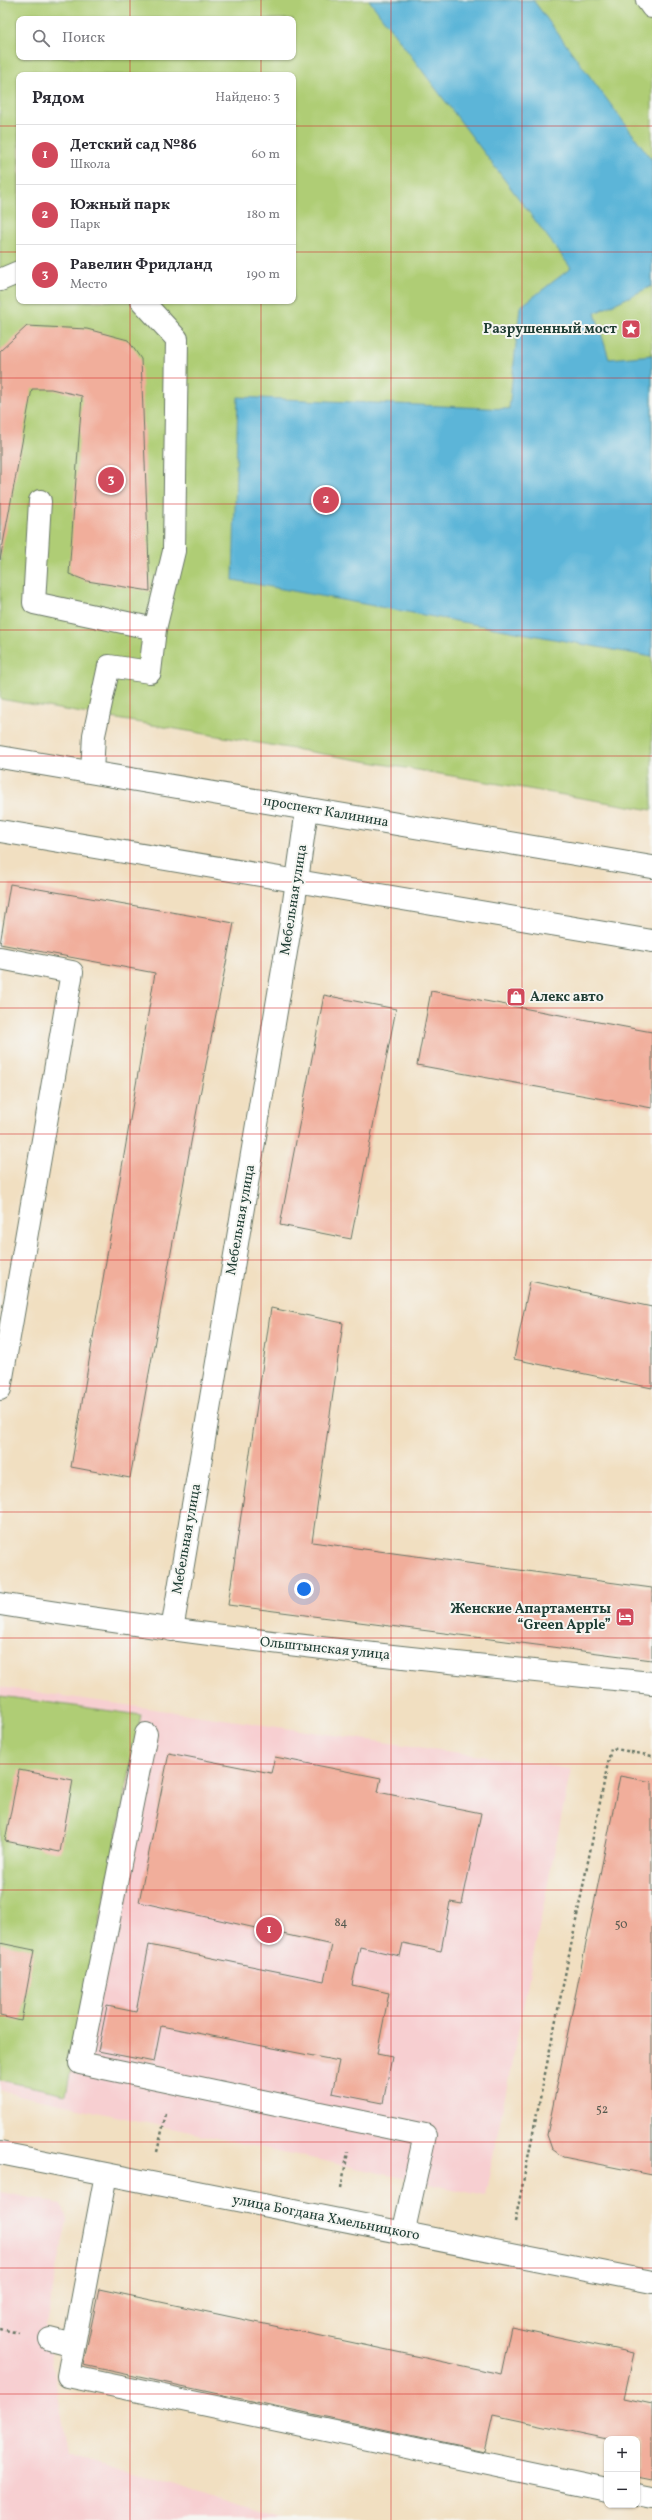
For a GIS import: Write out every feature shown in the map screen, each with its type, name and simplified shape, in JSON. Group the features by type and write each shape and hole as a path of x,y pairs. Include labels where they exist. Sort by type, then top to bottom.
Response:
{"street":[{"path":"647,0 652,7"},
{"path":"0,280 16,273"},
{"path":"92,772 94,736 109,666 150,672 155,629 174,551 177,339 145,304"},
{"path":"40,501 34,603 155,629"},
{"name":"проспект Калинина","path":"0,757 652,867"},
{"name":"Мебельная улица","path":"172,1630 298,882 307,809"},
{"path":"0,831 652,941"},
{"path":"0,958 72,972 0,1389"},
{"name":"Ольштынская улица","path":"0,1604 288,1646 652,1683"},
{"path":"146,1734 80,2064 425,2135 403,2234"},
{"name":"улица Богдана Хмельницкого","path":"0,2154 652,2282"},
{"path":"106,2174 68,2376 604,2488"},
{"path":"50,2339 74,2345"},
{"path":"640,2496 652,2498"}],"path":[{"path":"508,2254 611,1748 652,1756"},
{"path":"156,2156 172,2083"},
{"path":"340,2194 355,2120"}],"shaded area":[{"path":"0,1687 571,1769 485,2196 0,2091"},
{"path":"0,2192 62,2204 67,2220 46,2325 68,2452 281,2520 0,2520"}],"green space":[{"path":"0,0 652,0 652,810 0,699"},
{"path":"0,1696 141,1715 66,2094 0,2080"}],"water":[{"path":"369,0 533,0 652,160 652,286 595,313 609,359 652,355 652,657 233,580 238,397 509,409 520,307 571,268"}],"building":[{"path":"27,326 87,329 128,340 141,359 150,591 87,581 69,574 82,396 51,389 32,389 0,560 0,351"},
{"path":"10,884 234,923 196,1115 130,1478 71,1467 155,973 0,944"},
{"path":"431,991 652,1032 652,1108 417,1065"},
{"path":"324,995 396,1009 351,1239 280,1225"},
{"path":"530,1281 652,1307 652,1388 514,1359"},
{"path":"271,1308 343,1323 312,1542 652,1588 652,1660 228,1605"},
{"path":"169,1753 271,1773 275,1757 381,1778 378,1792 481,1813 462,1904 450,1902 441,1951 403,1943 400,1956 360,1947 352,1985 389,1993 377,2054 392,2057 383,2103 332,2093 339,2061 161,2026 154,2062 98,2051 107,2006 136,2012 149,1945 324,1981 332,1945 139,1902"},
{"path":"19,1770 73,1780 60,1852 5,1841"},
{"path":"620,1776 652,1782 652,2175 563,2157 552,2149 547,2135"},
{"path":"0,1943 34,1950 21,2021 0,2016"},
{"path":"99,2289 501,2374 511,2327 634,2353 624,2398 652,2404 652,2480 640,2478 640,2436 604,2436 604,2438 493,2415 485,2451 83,2365"}],"place":[{"name":"Разрушенный мост","path":"631,329"},
{"name":"Равелин Фридланд","path":"111,480"},
{"name":"Южный парк","path":"326,500"},
{"name":"Алекс авто","path":"516,997"},
{"name":"Женские Апартаменты “Green Apple”","path":"625,1617"},
{"name":"Детский сад №86","path":"269,1930"}]}
